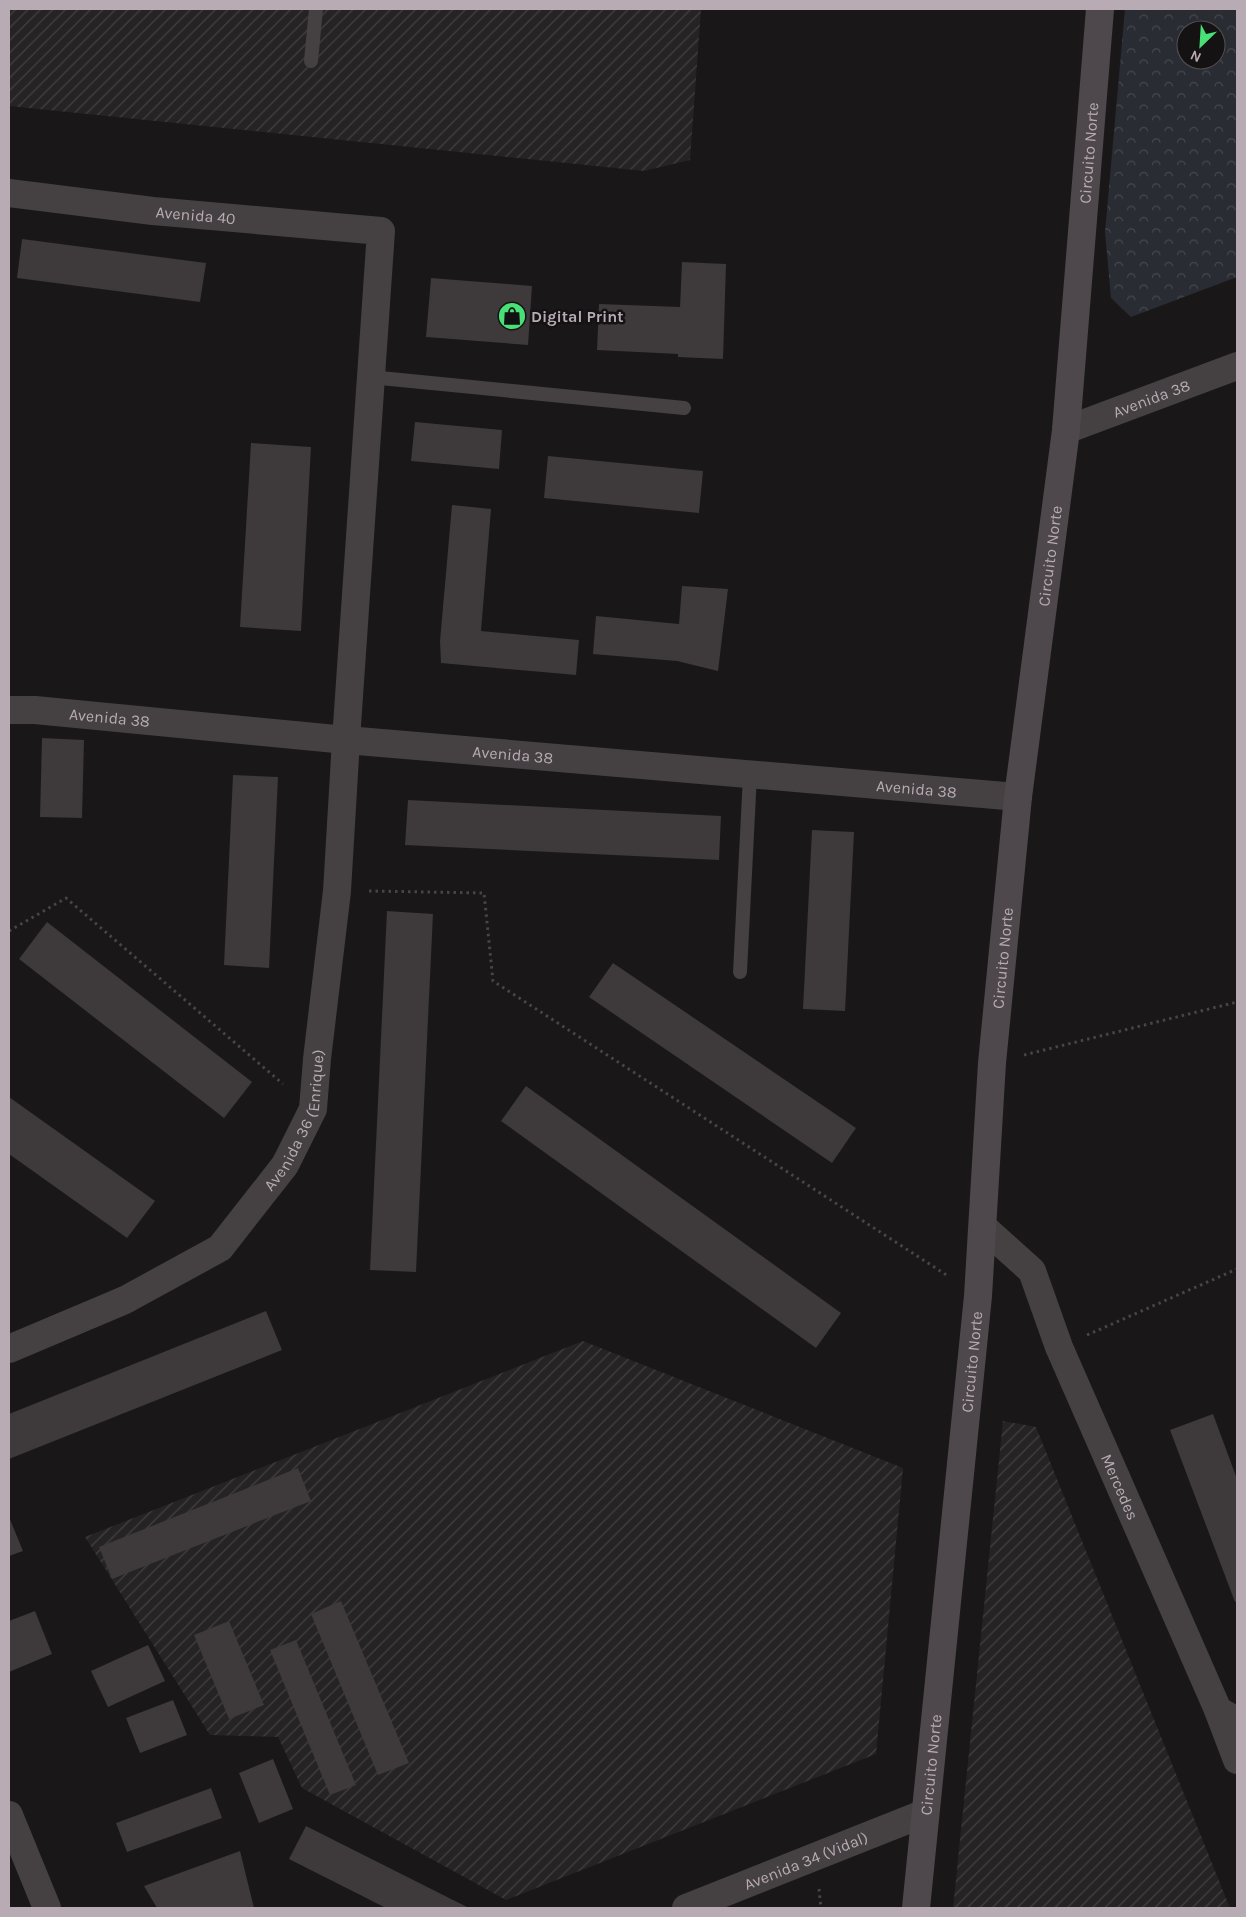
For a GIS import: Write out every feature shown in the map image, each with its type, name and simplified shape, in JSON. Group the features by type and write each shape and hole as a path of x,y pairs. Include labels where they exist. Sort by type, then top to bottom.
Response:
{"main road":[{"name":"Circuito Norte","path":"916,1908 978,1296 992,1063 1018,797 1066,430 1100,9"}],"street":[{"name":"Avenida 40","path":"9,193 153,211 381,231"},
{"name":"Avenida 36 (Enrique)","path":"9,1350 125,1300 220,1248 286,1165 313,1109 337,890 381,231"},
{"name":"Avenida 38","path":"1066,430 1237,366"},
{"name":"Avenida 38","path":"9,710 34,710 346,740 1018,797"},
{"name":"Mercedes","path":"983,1227 1032,1271 1059,1347 1228,1716 1237,1760"},
{"name":"Avenida 34 (Vidal)","path":"686,1908 925,1813"},
{"path":"9,1815 47,1908"}],"lane":[{"path":"311,61 316,9"},
{"path":"370,377 684,408"},
{"path":"740,972 750,775"}],"path":[{"path":"337,890 484,893 493,981 978,1296"},
{"path":"9,931 66,898 313,1109"},
{"path":"992,1063 1237,1002"},
{"path":"1059,1347 1237,1269"}],"shaded area":[{"path":"9,9 701,9 690,160 644,171 9,106"},
{"path":"583,1341 903,1468 876,1754 506,1900 302,1788 278,1737 210,1735 85,1537"},
{"path":"1003,1421 1036,1427 1230,1908 953,1908"}],"green space":[{"path":"1125,9 1237,9 1237,277 1131,317 1111,298 1105,232"}],"building":[{"path":"22,239 206,263 200,302 17,278"},
{"path":"682,262 726,264 723,359 678,357 678,354 597,350 599,304 680,307"},
{"path":"431,278 532,286 528,345 426,337"},
{"path":"415,422 502,430 499,469 411,461"},
{"path":"251,443 311,447 301,631 240,627"},
{"path":"548,456 703,471 699,513 544,498"},
{"path":"452,505 491,509 481,631 579,640 576,675 441,663 440,641"},
{"path":"682,586 728,589 718,671 677,661 593,654 596,616 679,624"},
{"path":"42,738 84,740 82,818 40,817"},
{"path":"233,775 278,777 269,968 224,965"},
{"path":"408,800 721,816 719,860 405,845"},
{"path":"812,830 854,832 845,1011 803,1009"},
{"path":"387,911 433,914 416,1272 370,1270"},
{"path":"47,922 252,1082 224,1118 19,959"},
{"path":"613,963 856,1128 832,1163 589,997"},
{"path":"526,1086 841,1313 816,1348 501,1121"},
{"path":"9,1097 155,1201 127,1238 9,1154"},
{"path":"266,1311 282,1350 9,1459 9,1414"},
{"path":"1213,1414 1237,1479 1237,1601 1235,1602 1170,1430"},
{"path":"298,1468 311,1501 112,1579 99,1547"},
{"path":"9,1517 23,1551 9,1556"},
{"path":"341,1601 409,1763 378,1775 311,1614"},
{"path":"35,1611 52,1654 9,1672 9,1621"},
{"path":"229,1621 264,1705 229,1719 194,1635"},
{"path":"296,1640 356,1785 330,1795 270,1650"},
{"path":"148,1645 165,1681 108,1707 91,1671"},
{"path":"173,1700 187,1735 140,1753 126,1718"},
{"path":"273,1759 293,1809 259,1823 239,1773"},
{"path":"211,1788 222,1818 127,1852 116,1823"},
{"path":"306,1826 469,1908 386,1908 289,1859"},
{"path":"240,1851 254,1908 157,1908 144,1886"}],"place":[{"name":"Digital Print","path":"512,316"}]}
